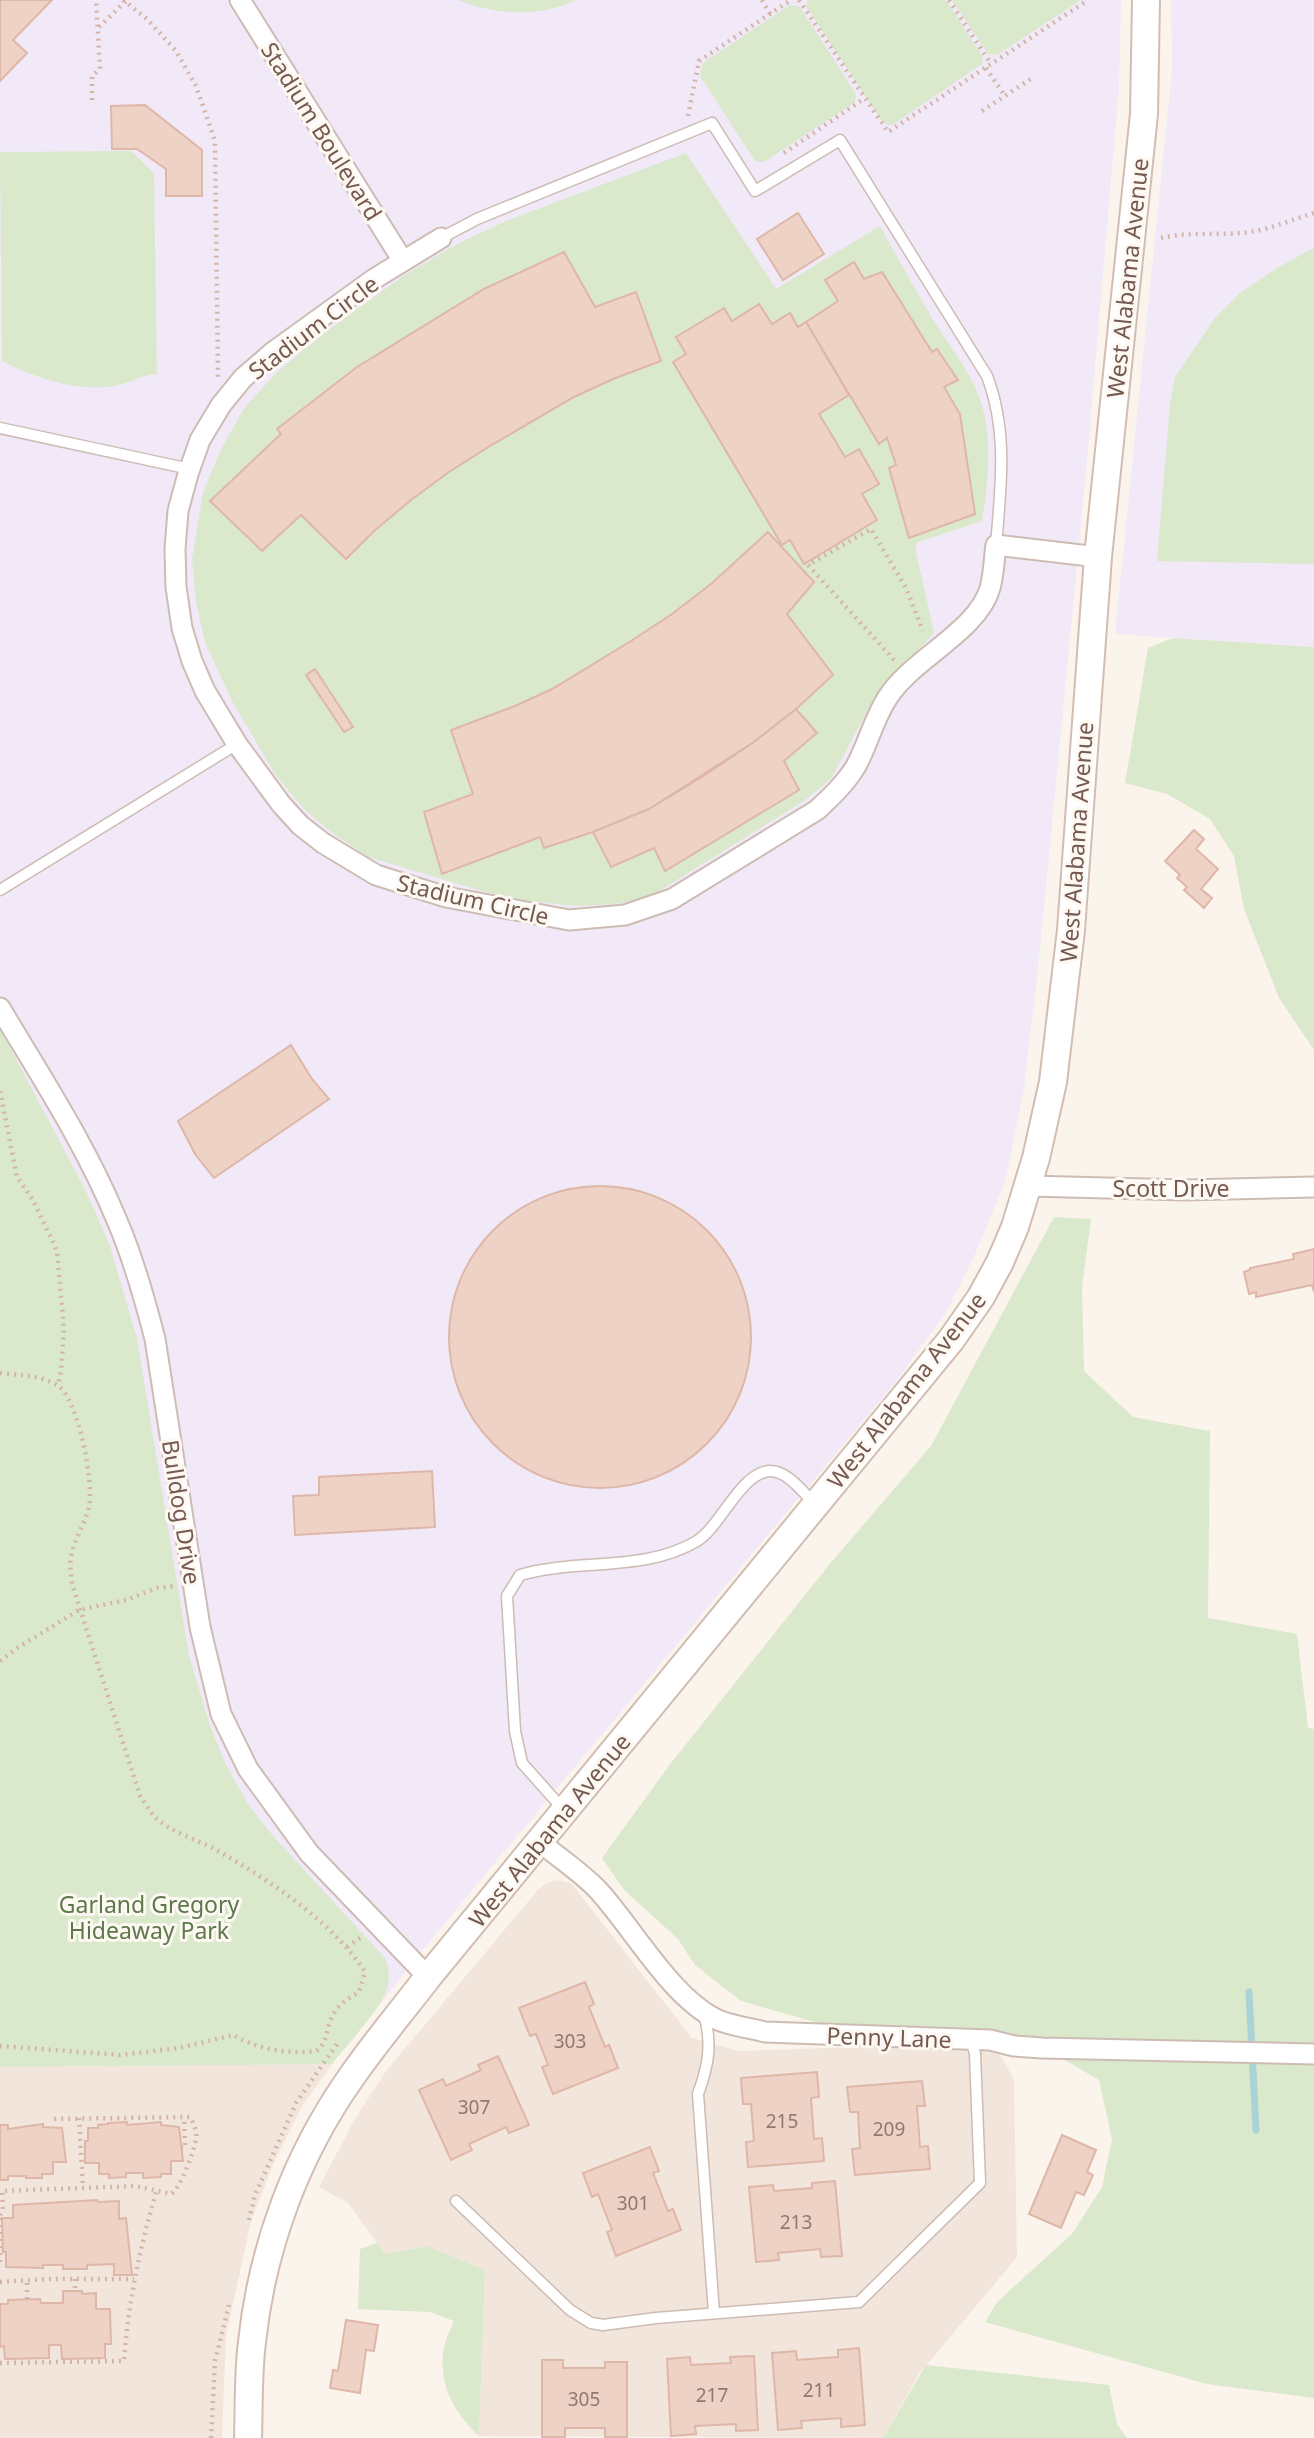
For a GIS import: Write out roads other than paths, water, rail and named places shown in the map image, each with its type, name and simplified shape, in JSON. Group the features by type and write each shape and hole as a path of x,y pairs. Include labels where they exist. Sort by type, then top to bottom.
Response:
{"main road":[{"name":"West Alabama Avenue","path":"248,2438 251,2357 263,2270 279,2219 311,2143 330,2109 350,2078 428,1977 951,1340 981,1297 1005,1250 1028,1186 1044,1129 1062,1009 1071,926 1098,557 1144,114 1146,0"}],"street":[{"name":"Stadium Boulevard","path":"240,0 403,261"},
{"name":"Stadium Circle","path":"440,237 374,279 273,352 243,378 221,405 200,440 178,511 176,587 182,628 192,662 205,691 237,744 281,804 300,825 323,843 376,875 446,897 569,920 597,919 646,910 673,899 817,810 829,799 856,765 888,696 948,638 970,622 980,607 990,589 996,545"},
{"path":"996,545 1098,557"},
{"name":"Bulldog Drive","path":"0,1008 100,1182 119,1224 147,1307 155,1339 200,1627 221,1714 248,1769 293,1833 428,1977"},
{"name":"Scott Drive","path":"1028,1186 1185,1190 1314,1187"},
{"name":"Penny Lane","path":"540,1842 596,1888 666,1976 718,2020 765,2032 990,2040 1014,2046 1042,2048 1314,2054"}],"lane":[{"path":"440,237 477,219 712,123 755,191 840,140 991,386 1001,425 1002,463 996,545"},
{"path":"0,428 190,469"},
{"path":"0,890 237,744"},
{"path":"565,1811 522,1763 515,1731 507,1596 520,1575 539,1570 629,1562 670,1555 701,1539 752,1479 770,1471 785,1475 816,1506"},
{"path":"702,2009 709,2034 708,2067 698,2094 714,2313"},
{"path":"456,2201 570,2310 591,2323 616,2324 656,2318 859,2302 980,2183 975,2054 972,2046 964,2039"}],"waterway":[{"path":"1249,1992 1256,2130"}],"park label":[{"name":"Garland Gregory Hideaway Park","path":"149,1917"}]}
